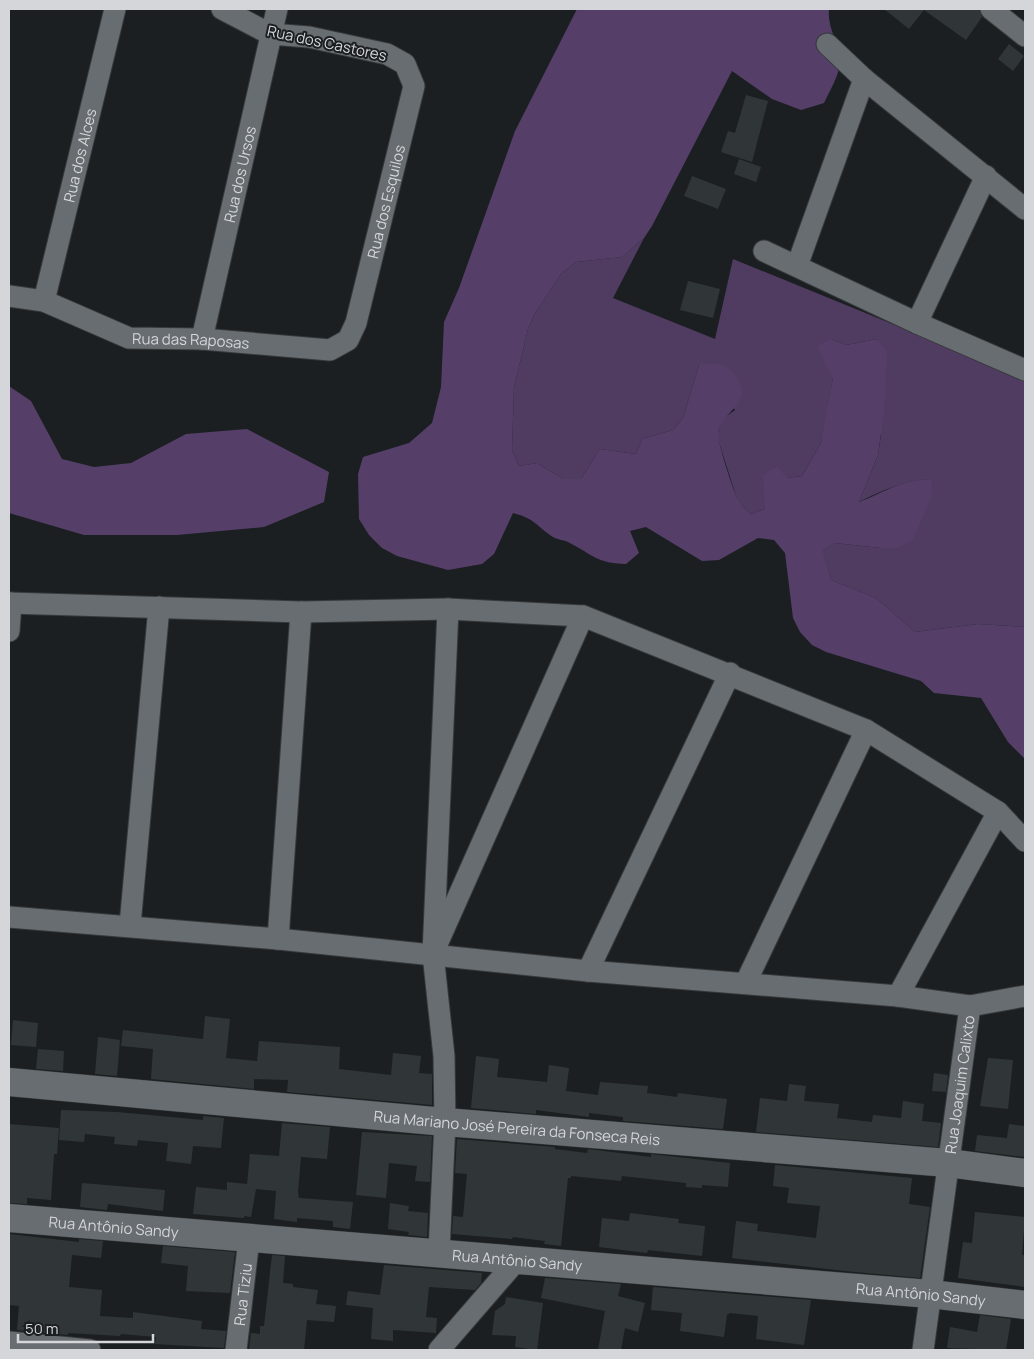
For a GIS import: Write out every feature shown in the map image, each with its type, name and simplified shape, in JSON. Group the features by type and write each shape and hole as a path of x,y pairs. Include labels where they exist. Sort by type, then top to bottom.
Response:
{"street":[{"name":"Rua dos Alces","path":"44,302 115,9"},
{"name":"Rua dos Castores","path":"222,9 270,34 309,37 377,52 405,64"},
{"name":"Rua dos Ursos","path":"202,339 277,9"},
{"path":"991,9 1025,36"},
{"path":"827,44 864,79 1025,209"},
{"name":"Rua dos Esquilos","path":"348,340 356,323 414,86 405,64"},
{"path":"797,266 864,79"},
{"path":"917,323 986,176"},
{"path":"764,250 917,323 1025,370"},
{"name":"Rua das Raposas","path":"9,296 44,302 129,338 202,339 330,350 348,340"},
{"path":"9,631 10,603 301,612 448,608 583,616 730,673 866,730 998,812 1025,841"},
{"path":"130,925 159,607"},
{"path":"439,1252 445,1122 444,1056 433,954 448,608"},
{"path":"278,939 301,612"},
{"path":"433,954 583,616"},
{"path":"588,971 730,673"},
{"path":"746,982 866,730"},
{"path":"898,996 998,812"},
{"path":"9,917 130,925 588,971 746,982 898,996 970,1006 1025,996"},
{"name":"Rua Joaquim Calixto","path":"923,1350 970,1006"},
{"name":"Rua Mariano José Pereira da Fonseca Reis","path":"9,1082 445,1122 948,1163 1025,1173"},
{"name":"Rua Antônio Sandy","path":"9,1218 930,1294 1025,1305"},
{"name":"Rua Tiziu","path":"236,1350 250,1239"},
{"path":"439,1350 517,1260"},
{"path":"9,1342 90,1350"}],"shaded area":[{"path":"577,9 829,9 831,28 839,52 840,64 835,81 824,103 801,110 772,99 732,71 644,238 622,257 576,262 561,274 534,315 528,329 514,387 512,450 519,466 537,463 563,479 581,479 600,449 636,454 642,439 673,430 683,418 699,365 723,365 734,374 740,384 742,393 736,406 720,425 718,438 736,495 740,504 751,514 765,509 763,475 777,466 787,478 802,476 821,443 833,378 817,346 831,339 846,345 877,339 887,351 884,412 878,455 859,502 911,481 932,479 931,497 913,540 897,548 835,543 822,550 831,580 876,598 915,632 978,624 1025,627 1025,759 1008,742 981,698 934,693 921,681 826,652 812,645 800,632 793,618 785,553 774,540 758,538 719,560 702,561 646,527 630,531 639,553 626,564 616,563 601,560 568,542 555,538 531,520 513,513 494,554 482,564 448,570 397,556 382,548 369,535 359,519 358,474 363,457 409,443 432,423 441,387 444,322 459,288 515,131"},
{"path":"644,238 613,298 715,339 733,259 1025,378 1025,627 978,624 915,632 876,598 831,580 821,550 835,543 881,548 932,479 894,486 859,502 878,455 881,435 877,339 846,345 831,339 833,378 821,443 802,476 787,478 765,509 751,514 738,502 717,436 721,420 735,410 699,365 683,418 673,430 642,439 636,454 600,449 581,479 563,479 537,463 519,466 512,450 514,387 528,329 534,315 561,274 576,262 622,257"},
{"path":"9,386 31,401 62,459 94,467 131,463 186,434 247,429 329,472 324,502 264,527 177,535 84,535 9,513"}],"building":[{"path":"884,9 979,9 982,17 966,40 924,10 909,29"},
{"path":"1009,44 1024,56 1013,71 998,59"},
{"path":"746,95 768,101 752,162 721,152 728,131 735,133"},
{"path":"739,159 761,167 756,182 734,174"},
{"path":"692,176 726,189 718,209 684,196"},
{"path":"688,281 720,289 713,318 680,310"},
{"path":"205,1016 230,1019 226,1058 257,1061 259,1041 340,1047 339,1069 391,1075 393,1053 421,1056 419,1073 432,1074 432,1105 287,1092 288,1080 254,1079 254,1089 151,1079 153,1049 121,1046 123,1030 203,1039"},
{"path":"13,1020 38,1023 36,1047 11,1045"},
{"path":"98,1037 120,1040 117,1076 95,1074"},
{"path":"38,1049 64,1051 63,1071 36,1069"},
{"path":"476,1056 499,1059 497,1077 547,1082 549,1065 569,1068 566,1091 598,1095 600,1082 648,1086 647,1093 677,1097 678,1093 727,1099 723,1129 623,1121 623,1117 589,1113 589,1117 536,1110 536,1114 471,1108"},
{"path":"988,1058 1013,1060 1008,1109 980,1106"},
{"path":"934,1073 948,1075 946,1092 932,1091"},
{"path":"789,1084 806,1086 804,1101 839,1104 837,1118 872,1122 873,1115 901,1118 903,1101 924,1104 922,1121 941,1123 938,1147 756,1132 760,1098 787,1101"},
{"path":"61,1110 117,1112 203,1120 203,1116 224,1118 221,1148 193,1146 191,1164 166,1161 168,1143 138,1140 137,1146 114,1144 115,1137 85,1134 84,1142 59,1140"},
{"path":"282,1123 330,1127 327,1159 301,1157 299,1198 353,1202 350,1229 333,1227 333,1221 297,1218 297,1222 274,1219 276,1191 256,1189 251,1217 193,1214 196,1187 227,1190 227,1182 247,1184 250,1154 279,1156"},
{"path":"9,1124 59,1128 57,1154 54,1154 51,1200 27,1198 27,1204 9,1203"},
{"path":"1009,1124 1025,1126 1025,1157 975,1151 977,1135 1007,1138"},
{"path":"362,1132 432,1136 430,1182 415,1181 417,1166 389,1163 386,1198 356,1195"},
{"path":"457,1139 555,1147 555,1149 587,1153 588,1149 651,1157 651,1154 730,1163 728,1187 702,1185 702,1188 686,1187 686,1183 622,1176 621,1181 571,1176 571,1178 568,1178 561,1246 544,1244 545,1241 513,1237 512,1239 452,1234 453,1216 463,1217 467,1174 455,1173"},
{"path":"775,1165 912,1178 909,1204 930,1207 920,1278 732,1258 736,1221 758,1224 757,1231 816,1238 820,1206 787,1203 789,1188 773,1186"},
{"path":"82,1183 165,1190 163,1211 108,1204 107,1210 80,1207"},
{"path":"390,1203 409,1206 408,1211 428,1213 427,1237 408,1235 409,1232 388,1229"},
{"path":"975,1212 1025,1217 1022,1255 1025,1255 1025,1287 958,1278 963,1242 972,1243"},
{"path":"630,1213 679,1219 678,1223 705,1226 702,1256 648,1250 647,1253 599,1247 602,1218 629,1221"},
{"path":"9,1234 79,1242 79,1239 103,1241 101,1258 72,1255 69,1287 102,1290 100,1316 133,1318 133,1312 202,1321 201,1329 226,1331 224,1348 155,1344 156,1337 121,1334 120,1336 68,1333 68,1335 17,1330 19,1306 9,1305"},
{"path":"163,1246 235,1252 230,1293 186,1291 188,1266 161,1263"},
{"path":"272,1255 285,1256 283,1283 293,1284 293,1287 318,1290 316,1304 336,1306 334,1322 307,1320 304,1350 249,1349 251,1333 260,1334 260,1326 264,1326"},
{"path":"384,1265 482,1273 481,1283 475,1290 429,1287 426,1317 437,1318 436,1333 393,1330 393,1341 371,1339 373,1308 346,1305 348,1291 380,1295"},
{"path":"545,1278 621,1284 618,1296 645,1303 638,1332 625,1328 621,1350 598,1350 605,1311 541,1298"},
{"path":"653,1287 811,1300 804,1345 756,1339 758,1316 730,1313 727,1315 724,1337 680,1331 682,1313 651,1310"},
{"path":"506,1297 543,1303 537,1350 515,1347 516,1336 492,1335 495,1311 505,1304"},
{"path":"980,1315 1011,1319 1006,1350 947,1348 950,1327 977,1332"}]}
